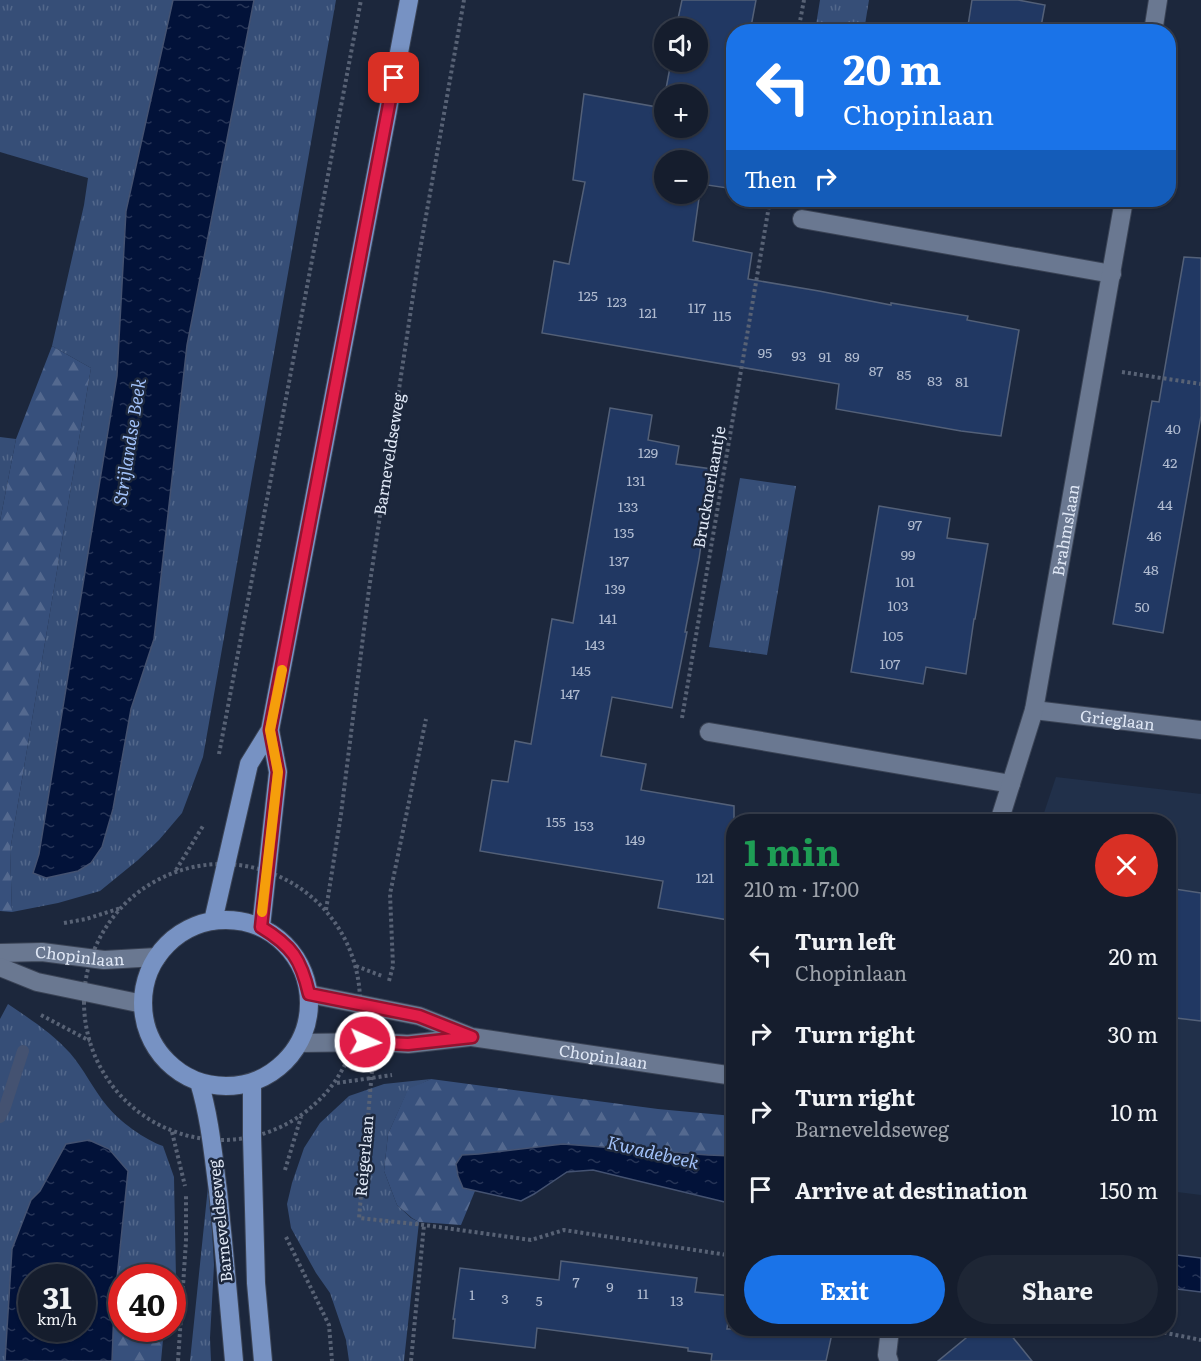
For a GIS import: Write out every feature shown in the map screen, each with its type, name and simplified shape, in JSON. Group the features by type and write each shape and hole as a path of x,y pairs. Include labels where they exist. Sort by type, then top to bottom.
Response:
{"main road":[{"path":"213,921 249,764 270,730 410,0"},
{"path":"261,927 278,772 270,730"},
{"path":"213,921 237,921 261,927 279,938 294,954 304,973 309,994 309,1019 300,1043 280,1067 252,1083 225,1087 199,1082 177,1070 159,1052 147,1029 143,1004 144,988 149,972 157,957 172,940 191,927 213,921"},
{"name":"Barneveldseweg","path":"199,1082 206,1104 212,1140 234,1361"},
{"name":"Barneveldseweg","path":"252,1083 256,1283 263,1361"}],"street":[{"path":"1154,24 1158,0"},
{"name":"Brahmslaan","path":"1002,814 1034,711 1123,207"},
{"path":"802,219 1112,274"},
{"name":"Grieglaan","path":"1034,711 1201,730"},
{"path":"709,732 1011,784"},
{"name":"Chopinlaan","path":"0,953 42,952 104,960 157,957"},
{"name":"Chopinlaan","path":"0,967 38,982 143,1004"},
{"name":"Chopinlaan","path":"309,994 419,1016 472,1037 726,1075"},
{"name":"Chopinlaan","path":"300,1043 408,1044 472,1037"},
{"path":"889,1336 887,1355 889,1361"}],"path":[{"path":"219,756 361,0"},
{"name":"Barneveldseweg","path":"326,910 369,589 419,256 464,0"},
{"path":"800,24 804,0"},
{"name":"Brucknerlaantje","path":"681,721 769,207"},
{"path":"1094,367 1201,384"},
{"path":"384,1009 393,966 390,894 426,719"},
{"path":"176,870 204,825"},
{"name":"Reigerlaan","path":"378,1042 371,1078 358,1218 531,1240 564,1230 726,1255"},
{"path":"284,1173 301,1116"},
{"name":"Barneveldseweg","path":"172,1132 186,1191 186,1241 178,1361"},
{"path":"411,1361 424,1225"},
{"path":"286,1235 329,1326 332,1361"},
{"path":"1176,1335 1201,1340"}],"shaded area":[{"path":"1056,777 1201,794 1201,1195 1176,1192 1176,814 1044,814"}],"green space":[{"path":"0,0 173,0 126,211 117,376 39,854 33,873 46,878 78,871 91,863 102,847 113,809 131,709 154,639 187,345 254,0 336,0 203,757 182,813 138,860 100,891 58,903 12,912 10,851 91,368 52,346 88,178 0,152"},
{"path":"820,0 869,0 865,24 816,24"},
{"path":"52,346 91,368 10,851 12,912 0,911 0,521 16,439"},
{"path":"0,437 16,439 0,521"},
{"path":"740,478 796,486 767,655 709,647"},
{"path":"8,1004 56,1039 70,1053 118,1118 141,1135 163,1146 174,1177 176,1264 118,1264 128,1171 66,1144 40,1191 31,1200 12,1249 5,1361 0,1361 0,1019"},
{"path":"431,1079 408,1090 388,1134 384,1171 397,1205 419,1222 404,1361 349,1361 346,1340 330,1293 291,1228 287,1204 292,1183 304,1148 320,1123 349,1096 384,1084"},
{"path":"431,1079 658,1109 726,1115 726,1156 463,1155 456,1164 458,1176 463,1188 475,1191 461,1225 419,1222 397,1205 384,1171 388,1134 408,1089"},
{"path":"209,1177 214,1265 211,1361 190,1361"},
{"path":"113,1342 163,1342 161,1361 112,1361"}],"water":[{"path":"173,0 254,0 187,345 154,639 131,709 113,809 102,847 91,863 78,871 46,878 33,873 39,854 117,376 126,211"},
{"path":"89,1140 109,1149 128,1171 118,1264 108,1264 108,1342 113,1342 112,1361 5,1361 12,1249 31,1200 40,1191 66,1144"},
{"name":"Kwadebeek","path":"563,1144 726,1156 726,1202 593,1170 567,1172 521,1201 463,1188 456,1164 462,1155"},
{"path":"1176,1255 1201,1258 1201,1292 1176,1289"}],"building":[{"path":"682,0 756,0 752,24 726,24 726,188 708,185 708,150 654,150 654,204 698,204 693,241 752,253 748,279 891,305 891,303 968,316 967,320 1019,330 1001,436 836,409 839,384 542,333 554,261 569,264 585,182 573,180 584,94 654,106 654,138 708,138 708,84 667,84 669,72 708,72 708,18 678,18"},
{"path":"972,0 1018,0 1045,5 1041,24 968,24"},
{"path":"1184,257 1201,258 1201,416 1163,633 1113,624 1152,401 1159,402"},
{"path":"610,408 652,415 648,440 679,446 676,464 712,469 699,559 672,708 612,697 601,756 646,764 641,790 734,806 734,814 726,814 726,920 658,908 663,881 480,851 492,780 508,782 515,741 531,744 552,619 573,623"},
{"path":"879,506 950,518 947,538 988,544 966,674 926,667 923,684 851,672"},
{"path":"1176,889 1201,893 1201,1021 1176,1018"},
{"path":"561,1261 697,1278 695,1292 726,1295 726,1336 831,1336 826,1361 711,1361 712,1354 688,1351 688,1348 537,1328 535,1348 453,1338 455,1319 453,1319 460,1268 559,1280"},
{"path":"968,1336 1012,1336 1032,1361 938,1361"}],"waterway":[{"name":"Strijlandse Beek","path":"0,1117 23,1051"}],"slow traffic":[{"path":"262,912 278,772 270,730 282,670"}],"route":[{"path":"365,1042 408,1044 472,1037 419,1016 309,994 304,973 294,954 279,938 261,927 278,772 270,730 394,78"}]}
